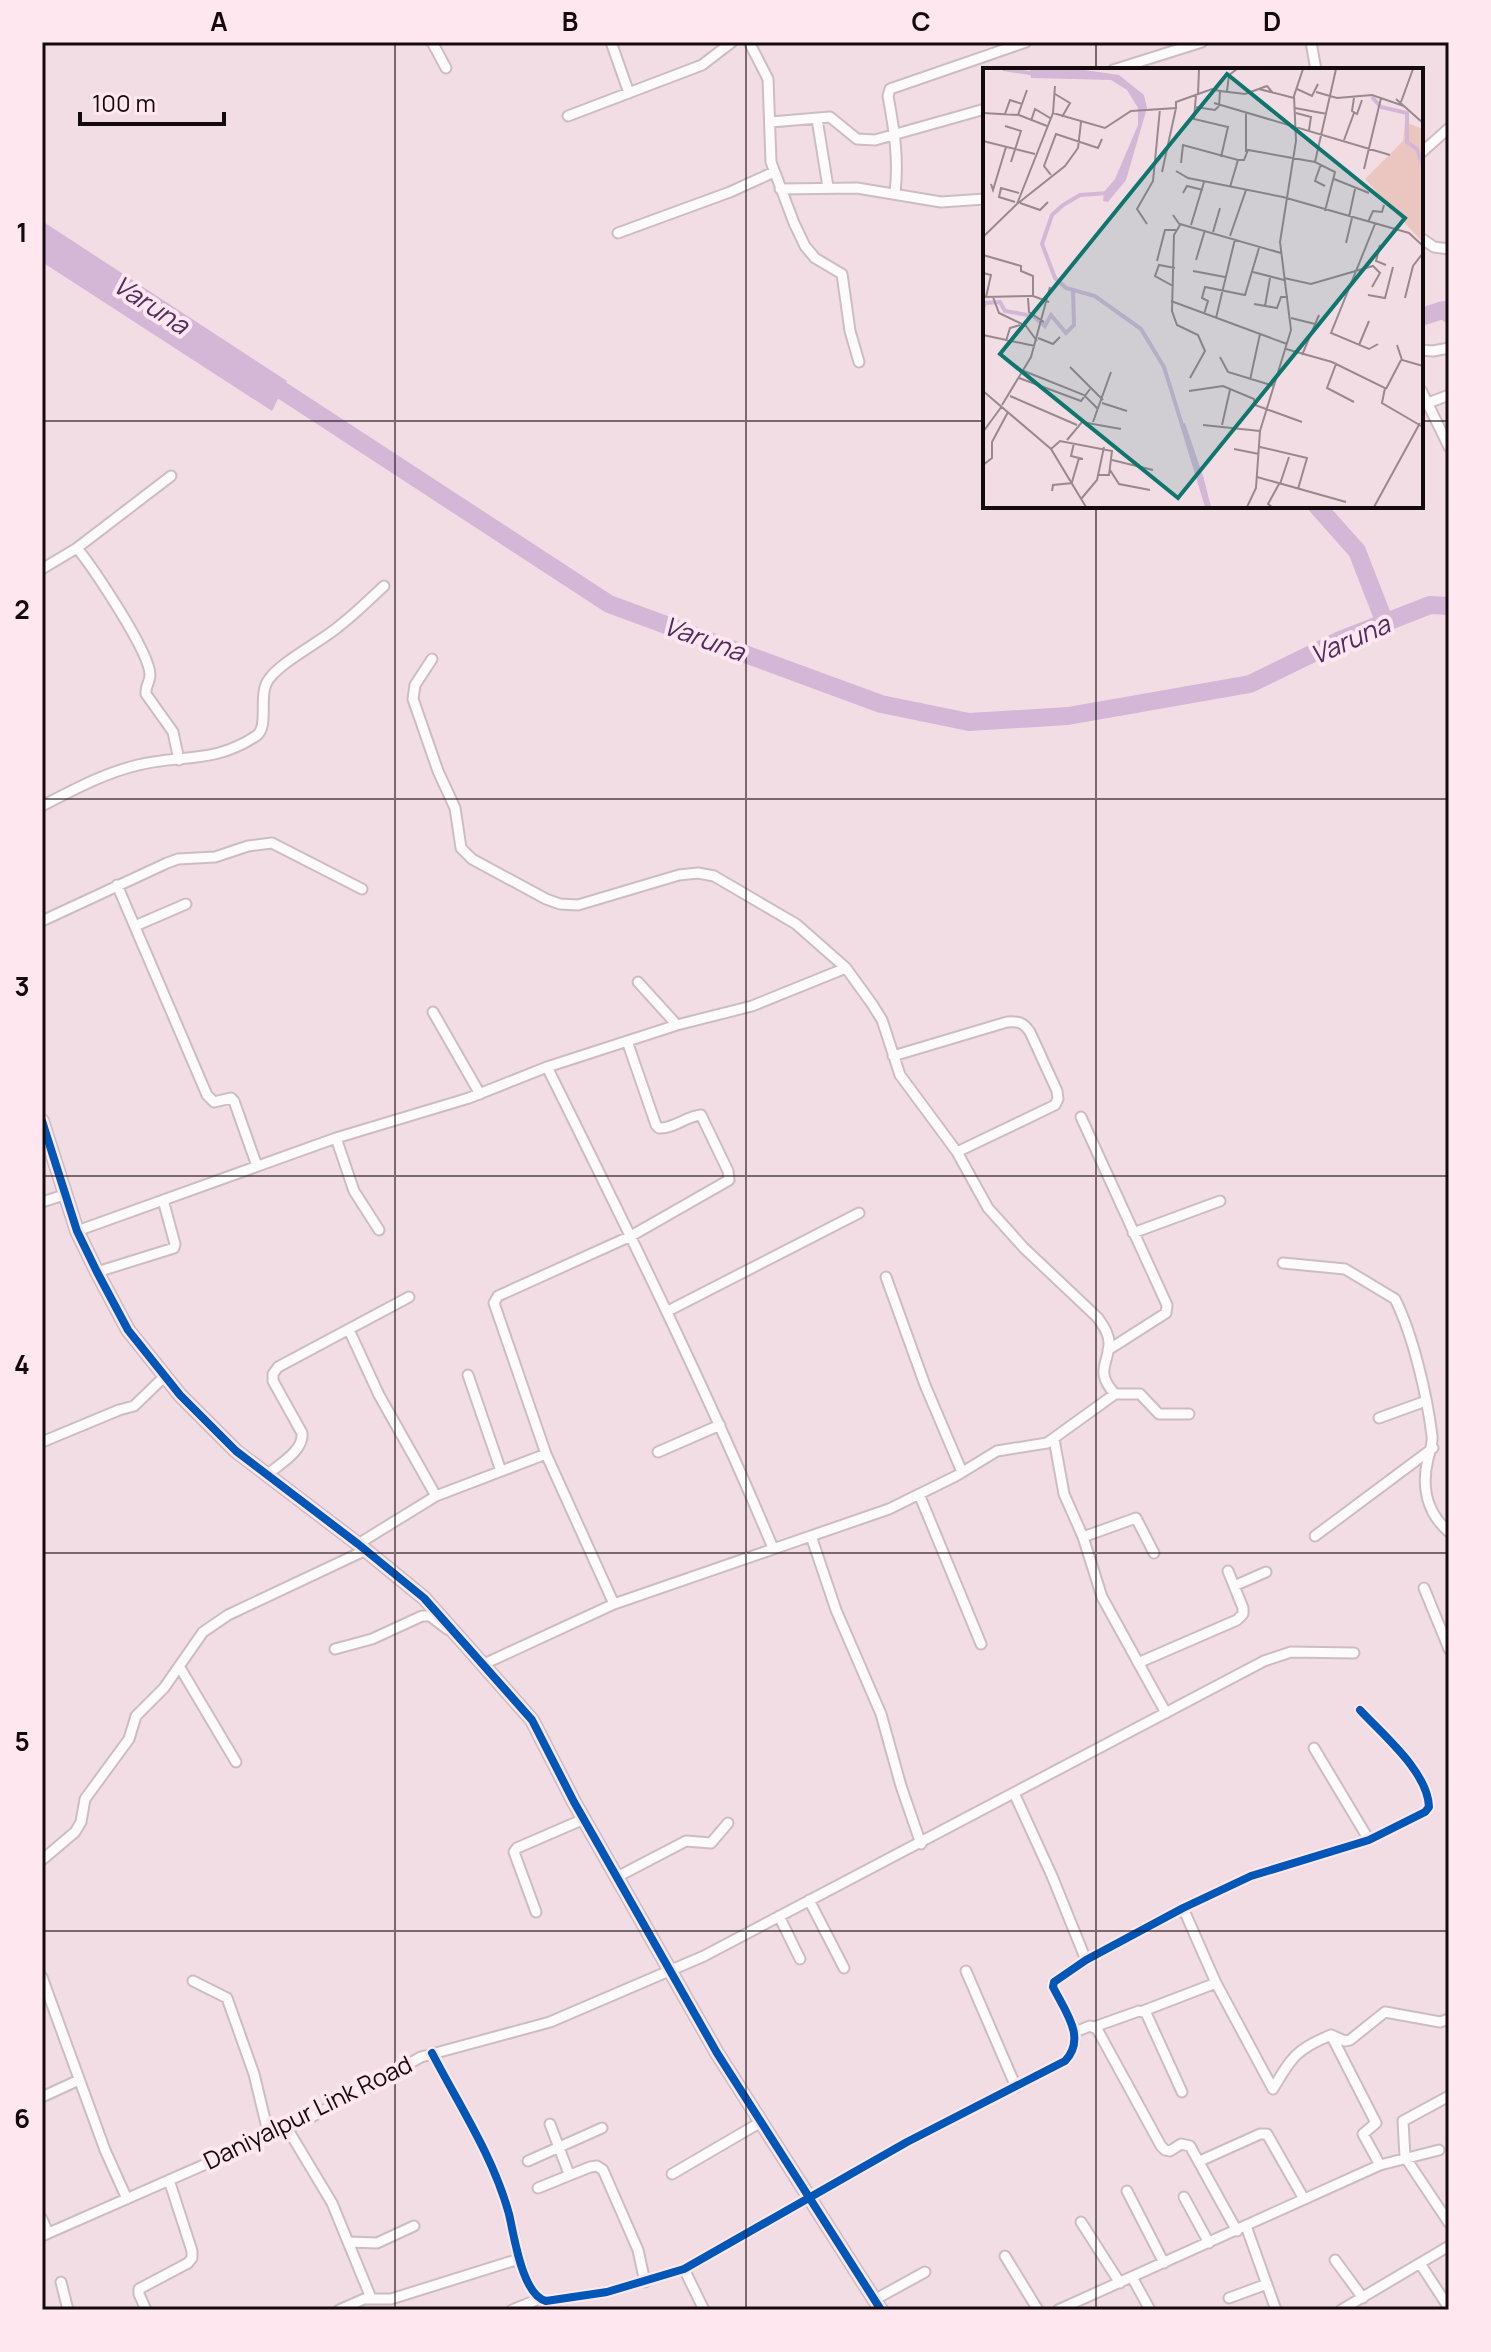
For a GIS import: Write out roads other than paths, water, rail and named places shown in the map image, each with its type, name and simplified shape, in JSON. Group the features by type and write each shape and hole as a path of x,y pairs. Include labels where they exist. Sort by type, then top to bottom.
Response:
{"street":[{"path":"432,42 446,68"},
{"path":"611,42 629,93"},
{"path":"568,116 702,65 732,42"},
{"path":"749,42 768,79 770,152 774,172 810,253 842,274 850,331 859,362"},
{"path":"895,193 896,136 888,96 890,89 1026,42"},
{"path":"1119,68 1202,42"},
{"path":"1311,42 1316,68"},
{"path":"771,122 830,117 857,139 875,140 983,110"},
{"path":"817,119 828,187"},
{"path":"1423,151 1449,128"},
{"path":"618,233 730,192 774,172"},
{"path":"780,189 828,187 895,193 941,202 983,199"},
{"path":"1423,239 1434,247 1449,249"},
{"path":"1423,350 1449,348"},
{"path":"1423,394 1449,447"},
{"path":"1428,403 1449,395"},
{"path":"42,569 77,548 171,476"},
{"path":"77,548 95,571 139,647 150,676 145,690 173,732 179,760"},
{"path":"42,806 83,784 129,767 219,754 257,736 262,727 264,689 271,675 338,627 384,586"},
{"path":"432,659 415,685 413,699 438,771 455,808 459,840 465,855 546,899 569,905 679,875 698,873 714,876 796,924 846,968 882,1020 900,1075 957,1152 988,1208 1024,1248 1098,1318 1109,1342 1103,1369 1115,1394"},
{"path":"42,921 178,859 215,857 261,843 281,847 362,889"},
{"path":"117,885 207,1095 214,1102 231,1098 234,1101 257,1166"},
{"path":"135,926 186,904"},
{"path":"77,1231 336,1138 480,1094 547,1067 677,1025 752,1006 846,968"},
{"path":"638,982 677,1025"},
{"path":"433,1012 480,1094"},
{"path":"893,1056 1007,1022 1018,1021 1030,1032 1057,1091 1055,1105 957,1152"},
{"path":"614,1604 546,1454 495,1308 495,1299 510,1289 631,1236 726,1183 729,1176 701,1115 668,1128 656,1125 627,1041"},
{"path":"547,1067 668,1311 773,1548"},
{"path":"1081,1117 1168,1309 1108,1350"},
{"path":"42,1121 77,1231 128,1330 218,1436 424,1598 532,1720 669,1970 877,2305 925,2272"},
{"path":"336,1138 354,1191 379,1230"},
{"path":"42,1202 64,1195"},
{"path":"97,1272 174,1248 163,1200"},
{"path":"1133,1233 1220,1201"},
{"path":"668,1311 859,1213"},
{"path":"1283,1263 1345,1269 1395,1299 1426,1401 1433,1448 1426,1475 1427,1504 1449,1532"},
{"path":"886,1277 925,1385 962,1472"},
{"path":"267,1475 302,1441 302,1433 273,1381 278,1367 409,1297"},
{"path":"349,1330 379,1395 436,1496"},
{"path":"468,1375 501,1471"},
{"path":"42,1442 119,1410 131,1408 165,1376"},
{"path":"484,1664 614,1604 889,1509 997,1451 1038,1445 1054,1439 1115,1394 1140,1394 1159,1414 1189,1414"},
{"path":"1379,1418 1426,1401"},
{"path":"658,1452 720,1425"},
{"path":"1054,1439 1064,1494 1083,1537 1102,1597 1166,1713"},
{"path":"1315,1536 1433,1448"},
{"path":"42,1860 75,1832 81,1822 85,1799 129,1739 136,1716 164,1688 194,1642 215,1622 362,1547 436,1496 546,1454"},
{"path":"919,1494 981,1644"},
{"path":"1083,1537 1136,1518 1154,1553"},
{"path":"811,1536 832,1601 881,1714 921,1844"},
{"path":"1138,1663 1237,1620 1243,1614 1228,1571"},
{"path":"1234,1586 1266,1572"},
{"path":"1424,1588 1449,1649"},
{"path":"335,1649 372,1639 426,1615 460,1637"},
{"name":"Daniyalpur Link Road","path":"45,2235 287,2128 432,2053 550,2022 704,1956 1278,1655 1291,1652 1354,1653"},
{"path":"179,1666 236,1762"},
{"path":"432,2053 495,2173 509,2214 519,2259 539,2299 546,2301 587,2296 684,2269 907,2142 1065,2061 1074,2051 1075,2032 1053,1987 1054,1982 1086,1960 1251,1876 1369,1840 1425,1812 1429,1800 1420,1777 1360,1710"},
{"path":"1314,1748 1369,1840"},
{"path":"1014,1793 1086,1960"},
{"path":"536,1912 514,1852 584,1819"},
{"path":"617,1877 686,1841 711,1843 728,1823"},
{"path":"809,1900 844,1968"},
{"path":"1183,1908 1216,1983 1273,2089 1296,2053 1331,2035"},
{"path":"779,1916 800,1959"},
{"path":"966,1971 1016,2087"},
{"path":"42,1977 105,2150 127,2199"},
{"path":"193,1981 227,1998 254,2074 269,2136"},
{"path":"1075,2032 1143,2011 1216,1983"},
{"path":"1143,2011 1182,2092"},
{"path":"1331,2035 1350,2040 1385,2012 1440,2022 1449,2019"},
{"path":"1094,2027 1161,2146 1170,2151 1186,2143 1200,2161 1242,2228 1276,2310"},
{"path":"1331,2035 1376,2123 1363,2134 1380,2165"},
{"path":"42,2097 79,2080"},
{"path":"1447,2217 1405,2157 1403,2121 1449,2096"},
{"path":"672,2174 761,2122"},
{"path":"550,2124 569,2174"},
{"path":"287,2128 332,2203 371,2298"},
{"path":"528,2161 602,2128"},
{"path":"1200,2161 1260,2134 1267,2134 1304,2199"},
{"path":"1058,2310 1082,2305 1132,2277 1380,2165 1439,2150"},
{"path":"538,2188 590,2167 597,2166 603,2170 638,2250 645,2282"},
{"path":"146,2310 139,2289 192,2258 169,2180"},
{"path":"1127,2191 1164,2263"},
{"path":"1184,2197 1209,2243"},
{"path":"42,2219 45,2235"},
{"path":"1081,2222 1120,2283"},
{"path":"349,2242 377,2243 414,2226"},
{"path":"1341,2310 1449,2246"},
{"path":"1005,2256 1038,2310"},
{"path":"339,2310 371,2298 391,2299 519,2259"},
{"path":"1335,2260 1363,2298"},
{"path":"1421,2265 1449,2308"},
{"path":"684,2269 704,2310"},
{"path":"1132,2277 1150,2310"},
{"path":"61,2282 68,2310"},
{"path":"1229,2298 1267,2284"},
{"path":"512,2310 539,2299"}],"water":[{"path":"42,221 287,381 272,411 42,262"}],"waterway":[{"path":"1423,316 1443,310 1449,314"},
{"name":"Varuna","path":"263,378 609,604 881,704 969,722 1068,716 1250,684 1338,641 1430,605 1449,606"},
{"path":"1319,508 1357,551 1385,623"}]}
